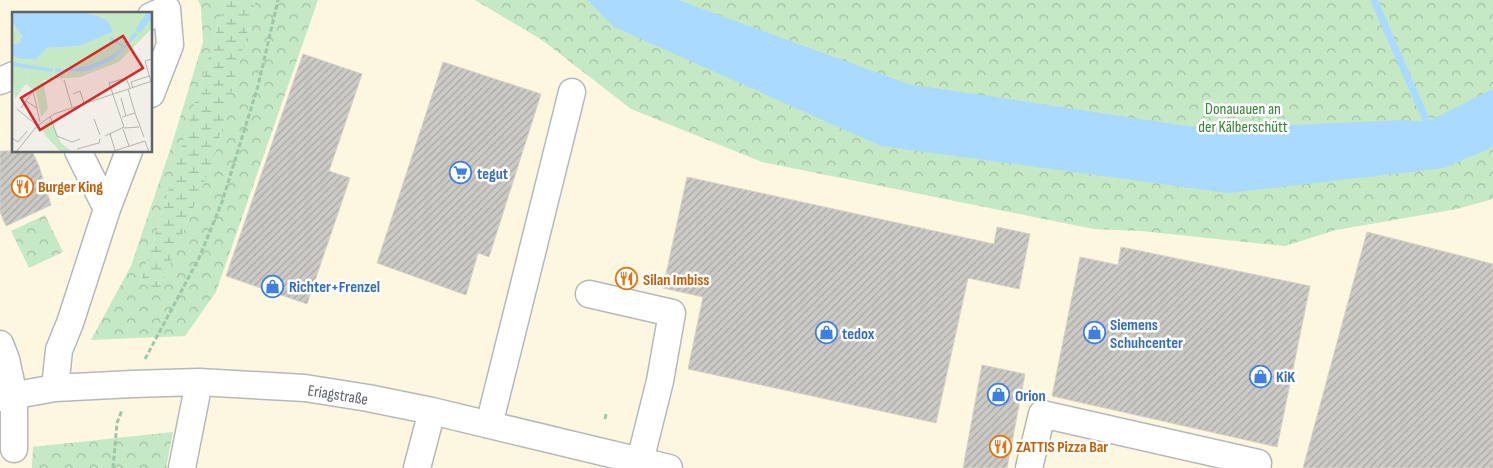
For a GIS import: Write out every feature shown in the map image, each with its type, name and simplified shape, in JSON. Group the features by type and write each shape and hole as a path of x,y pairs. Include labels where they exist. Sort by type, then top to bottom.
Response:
{"street":[{"path":"152,91 170,45 160,8"},
{"path":"0,81 12,76"},
{"path":"489,425 572,92"},
{"path":"78,152 107,209"},
{"path":"55,388 59,350 129,152"},
{"path":"590,294 672,313 660,381 640,461"},
{"path":"0,344 6,359 7,397 14,449"},
{"name":"Eriagstraße","path":"7,397 55,388 132,384 199,382 305,388 368,398 489,425 587,458 640,461 669,468"},
{"path":"182,468 199,382"},
{"path":"417,468 432,412"},
{"path":"1029,468 1042,414 1258,463 1257,468"}],"path":[{"path":"113,468 117,423 132,384 199,258 222,202 258,86 278,0"}],"shaded area":[{"path":"0,0 198,0 201,7 203,42 171,147 131,266 91,339 292,72 318,0 491,0 762,162 1059,222 1285,246 1367,220 1493,193 1493,468 166,468 173,432 33,447 32,468 0,468"}],"green space":[{"path":"198,0 226,0 141,281 157,294 213,161 256,0 318,0 216,292 185,336 91,340 131,266 171,147 203,42 201,7"},
{"path":"226,0 256,0 213,161 157,295 141,281"},
{"name":"Donauauen an der Kälberschütt","path":"475,0 1493,0 1493,199 1457,209 1336,230 1285,246 1141,231 1094,229 762,162 631,109 542,40"},
{"path":"45,215 63,252 29,268 11,231"},
{"path":"173,432 166,468 32,468 33,447"}],"water":[{"path":"587,0 678,0 908,84 1207,129 1404,120 1427,122 1493,89 1493,147 1444,168 1228,193 881,146 614,27"}],"building":[{"path":"303,54 362,74 329,171 350,178 307,304 226,276"},
{"name":"tegut","path":"443,62 541,94 489,257 478,253 466,295 377,263"},
{"name":"Burger King","path":"0,151 32,152 39,166 51,205 6,226 0,212"},
{"name":"tedox","path":"687,177 994,244 997,227 1030,234 1019,289 968,278 936,423 688,369 703,297 663,288"},
{"path":"1367,232 1493,264 1493,468 1303,468"},
{"path":"1121,247 1310,286 1277,447 1052,396 1080,257 1118,265"},
{"path":"982,365 1025,374 1007,468 963,468"}],"waterway":[{"path":"1374,0 1427,122"}],"place":[{"name":"tegut","path":"461,173"},
{"name":"Burger King","path":"22,186"},
{"name":"Silan Imbiss","path":"627,279"},
{"name":"Richter+Frenzel","path":"273,286"},
{"name":"tedox","path":"826,333"},
{"name":"Siemens Schuhcenter","path":"1094,333"},
{"name":"KiK","path":"1260,376"},
{"name":"Orion","path":"999,395"},
{"name":"ZATTIS Pizza Bar","path":"1000,446"}]}
